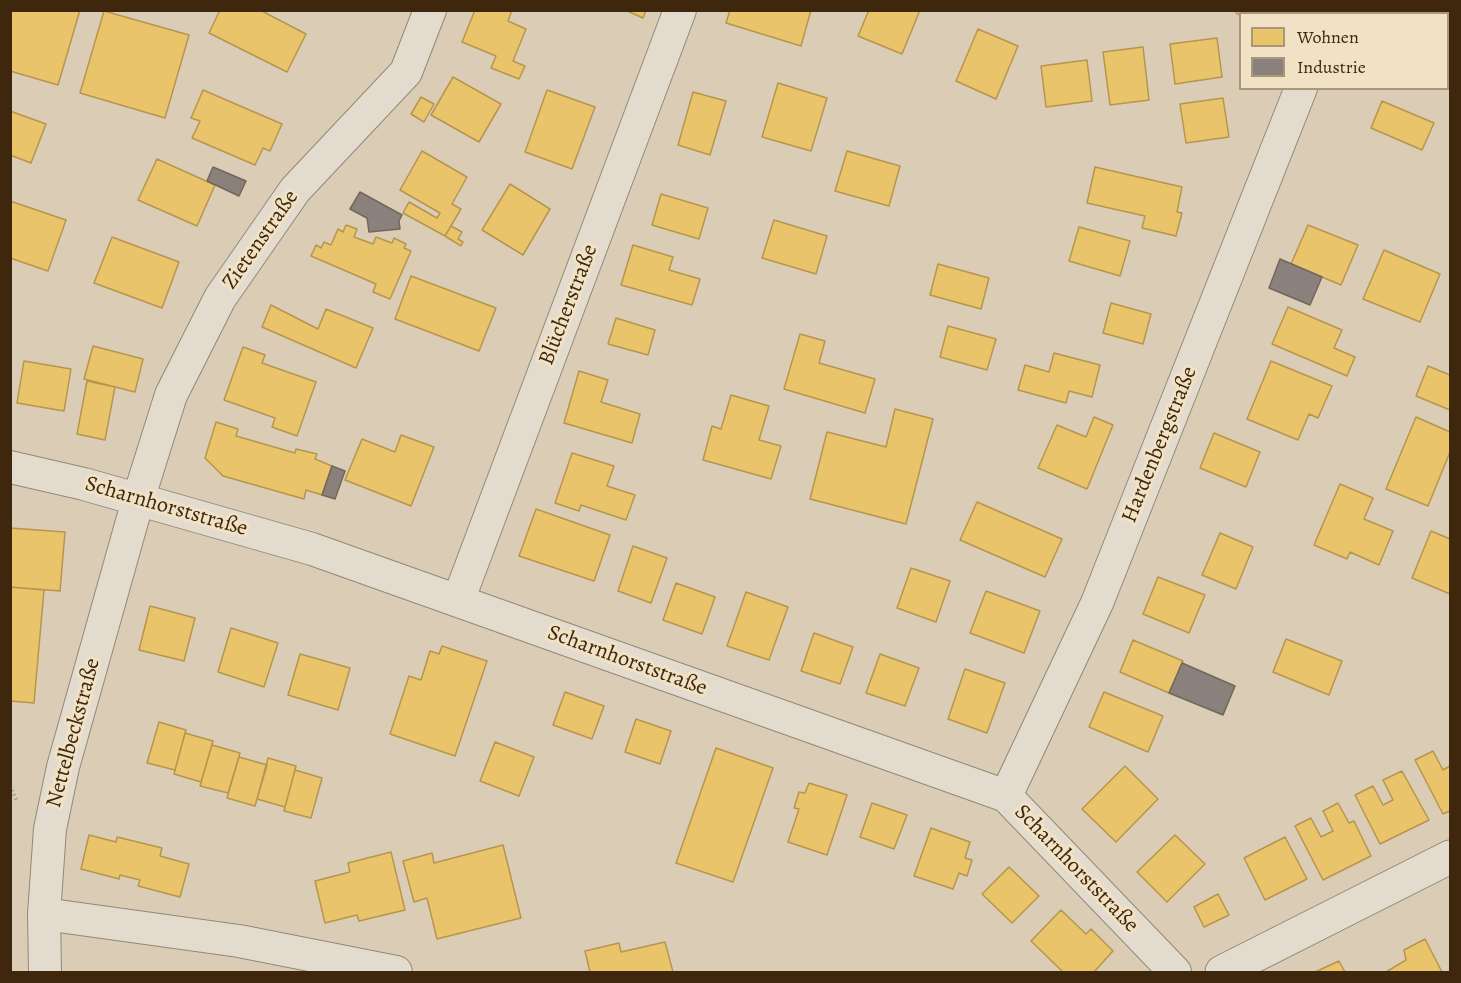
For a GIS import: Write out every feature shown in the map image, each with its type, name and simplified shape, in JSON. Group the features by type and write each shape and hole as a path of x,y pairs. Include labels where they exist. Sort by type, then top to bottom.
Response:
{"street":[{"name":"Zietenstraße","path":"138,500 171,395 220,298 295,190 406,72 430,10"},
{"name":"Blücherstraße","path":"458,600 680,10"},
{"name":"Hardenbergstraße","path":"1006,796 1097,603 1300,90"},
{"name":"Scharnhorststraße","path":"10,466 312,549 1006,796 1175,972"},
{"name":"Nettelbeckstraße","path":"45,972 44,914 50,829 63,767 138,500"},
{"path":"1222,972 1450,857"},
{"path":"44,914 239,941 339,967 396,972"}],"path":[{"path":"10,786 17,801"}],"building: Wohnen":[{"path":"10,10 80,10 58,85 10,71"},
{"path":"220,10 260,10 306,34 287,72 209,33"},
{"path":"475,10 512,10 508,21 526,29 513,61 525,66 519,79 491,68 496,56 462,42"},
{"path":"625,10 646,10 643,18"},
{"path":"730,10 811,10 801,46 726,23"},
{"path":"869,10 920,10 902,54 858,36"},
{"path":"1237,10 1260,10 1260,12 1236,13"},
{"path":"1368,10 1428,10 1428,12 1368,12"},
{"path":"104,11 189,35 165,118 80,93"},
{"path":"978,29 1018,46 996,99 956,81"},
{"path":"1217,38 1222,77 1175,84 1170,44"},
{"path":"1143,47 1149,100 1110,105 1103,52"},
{"path":"1087,60 1092,101 1046,107 1041,66"},
{"path":"453,77 501,104 479,142 431,115"},
{"path":"778,83 827,98 811,151 762,137"},
{"path":"203,90 282,124 270,151 263,148 255,165 192,138 200,121 191,118"},
{"path":"547,90 595,107 572,169 525,152"},
{"path":"693,92 726,101 710,155 678,145"},
{"path":"421,97 434,104 424,122 411,114"},
{"path":"1223,98 1229,137 1186,143 1180,104"},
{"path":"1382,101 1434,123 1422,150 1371,128"},
{"path":"10,111 46,124 31,163 10,155"},
{"path":"422,151 467,177 452,204 461,209 445,236 403,213 409,202 437,218 440,213 400,190"},
{"path":"847,151 900,166 889,206 835,191"},
{"path":"157,159 215,185 197,226 138,200"},
{"path":"1095,167 1182,187 1177,212 1182,213 1176,236 1142,228 1145,216 1087,203"},
{"path":"510,184 550,209 523,255 482,230"},
{"path":"661,194 708,208 699,239 652,225"},
{"path":"10,201 66,220 48,271 10,258"},
{"path":"774,220 827,236 816,274 762,258"},
{"path":"346,225 357,229 354,237 373,244 376,237 392,243 394,238 406,244 404,248 411,251 390,299 373,292 376,284 311,256 316,245 321,248 324,242 331,245 338,229 343,232"},
{"path":"1308,225 1358,245 1341,285 1291,264"},
{"path":"451,226 462,232 458,239 463,242 461,246 445,236"},
{"path":"1079,227 1130,241 1120,276 1069,261"},
{"path":"112,237 179,262 162,308 94,283"},
{"path":"633,245 673,257 669,270 700,279 692,305 621,285"},
{"path":"1384,250 1440,274 1420,322 1363,299"},
{"path":"938,264 989,278 981,309 930,295"},
{"path":"411,276 496,308 479,351 395,319"},
{"path":"1111,303 1151,314 1143,344 1103,333"},
{"path":"271,305 318,329 326,309 373,328 356,368 262,327"},
{"path":"1288,307 1342,330 1334,348 1355,357 1347,376 1272,344"},
{"path":"616,318 655,330 648,355 608,344"},
{"path":"948,326 996,339 987,370 940,357"},
{"path":"800,334 825,341 819,363 875,379 865,413 784,389"},
{"path":"93,346 143,359 135,392 84,379"},
{"path":"243,347 265,355 262,363 316,382 297,436 272,427 275,418 224,400"},
{"path":"1054,353 1100,365 1092,397 1069,391 1066,403 1018,390 1025,365 1049,372"},
{"path":"24,361 71,369 64,411 17,403"},
{"path":"1271,361 1332,386 1318,418 1309,414 1298,440 1247,419"},
{"path":"1428,366 1450,375 1450,410 1416,396"},
{"path":"579,371 608,380 601,402 640,414 632,443 564,423"},
{"path":"87,381 115,387 105,440 77,434"},
{"path":"731,395 769,406 759,440 781,446 771,479 703,460 712,426 721,429"},
{"path":"895,409 933,419 906,524 810,499 827,432 886,447"},
{"path":"1094,417 1113,425 1087,489 1038,468 1057,425 1086,437"},
{"path":"1416,417 1450,432 1450,452 1428,506 1386,489"},
{"path":"216,422 238,429 236,436 295,453 296,449 317,454 315,459 332,466 322,495 306,490 304,499 223,476 205,458"},
{"path":"1214,433 1260,452 1246,487 1200,468"},
{"path":"401,435 434,447 411,506 345,480 362,439 395,452"},
{"path":"572,453 614,466 607,486 635,495 626,520 581,505 579,511 555,503"},
{"path":"1340,484 1373,498 1364,519 1393,531 1379,565 1350,552 1347,559 1314,545"},
{"path":"977,502 1062,539 1045,577 960,540"},
{"path":"536,509 610,535 594,581 519,556"},
{"path":"10,528 65,532 60,591 10,587"},
{"path":"1431,531 1450,539 1450,594 1412,578"},
{"path":"1220,533 1253,547 1236,589 1202,575"},
{"path":"633,546 667,558 651,603 618,591"},
{"path":"911,568 950,581 936,622 897,608"},
{"path":"1158,577 1205,595 1189,633 1143,614"},
{"path":"676,583 715,597 702,634 663,620"},
{"path":"10,587 44,590 34,703 10,701"},
{"path":"986,591 1040,611 1024,653 970,633"},
{"path":"746,592 788,607 769,660 727,646"},
{"path":"150,606 195,618 184,661 139,650"},
{"path":"231,628 278,643 264,687 218,672"},
{"path":"814,633 853,647 840,684 801,671"},
{"path":"1286,639 1342,661 1329,695 1273,672"},
{"path":"1133,640 1183,661 1169,693 1120,672"},
{"path":"442,646 487,661 455,756 390,734 409,676 421,680 430,651 439,654"},
{"path":"300,654 350,668 338,710 288,695"},
{"path":"880,654 919,668 905,706 866,693"},
{"path":"965,669 1005,683 987,733 948,719"},
{"path":"565,692 604,706 592,739 553,725"},
{"path":"1104,692 1163,716 1148,752 1089,727"},
{"path":"636,719 671,731 660,764 625,752"},
{"path":"159,722 186,730 175,770 147,763"},
{"path":"185,733 213,741 201,782 174,774"},
{"path":"495,742 534,757 519,796 480,781"},
{"path":"212,745 240,753 228,793 200,786"},
{"path":"716,748 773,768 733,882 676,863"},
{"path":"1433,751 1443,770 1450,766 1450,811 1443,814 1415,760"},
{"path":"239,757 267,765 255,806 227,798"},
{"path":"268,758 296,766 285,807 257,799"},
{"path":"1125,766 1158,799 1116,842 1082,809"},
{"path":"295,770 322,778 311,818 284,811"},
{"path":"1402,771 1429,820 1380,844 1355,795 1373,786 1383,805 1393,800 1383,780"},
{"path":"809,783 847,795 827,855 788,842 799,809 794,808 799,792 805,793"},
{"path":"872,803 907,815 894,849 860,837"},
{"path":"1338,803 1349,823 1354,821 1371,856 1323,880 1295,826 1311,818 1321,837 1333,831 1323,811"},
{"path":"931,828 970,842 965,858 972,860 967,876 959,873 953,889 914,876"},
{"path":"89,835 116,842 117,837 162,848 160,856 189,864 180,897 138,886 140,880 120,875 119,879 81,869"},
{"path":"1175,835 1205,864 1167,902 1137,872"},
{"path":"1285,837 1307,879 1265,900 1244,858"},
{"path":"503,845 521,918 437,939 427,898 414,902 403,861 432,853 434,863"},
{"path":"391,852 405,910 359,921 357,915 325,923 315,881 350,872 348,863"},
{"path":"1009,867 1039,896 1012,923 982,894"},
{"path":"1218,894 1229,915 1204,927 1194,907"},
{"path":"1061,910 1086,934 1091,929 1113,951 1094,972 1063,972 1031,941"},
{"path":"1425,939 1442,972 1386,972 1406,960 1404,950"},
{"path":"665,942 673,972 590,972 585,951 619,943 621,952"},
{"path":"1339,961 1345,972 1315,972"}],"building: Industrie":[{"path":"213,167 246,181 239,196 207,181"},
{"path":"360,192 402,215 399,221 400,229 369,232 367,218 350,209"},
{"path":"1280,259 1322,277 1310,305 1269,288"},
{"path":"332,466 345,471 335,499 322,495"},
{"path":"1182,663 1235,686 1223,715 1169,693"}]}
